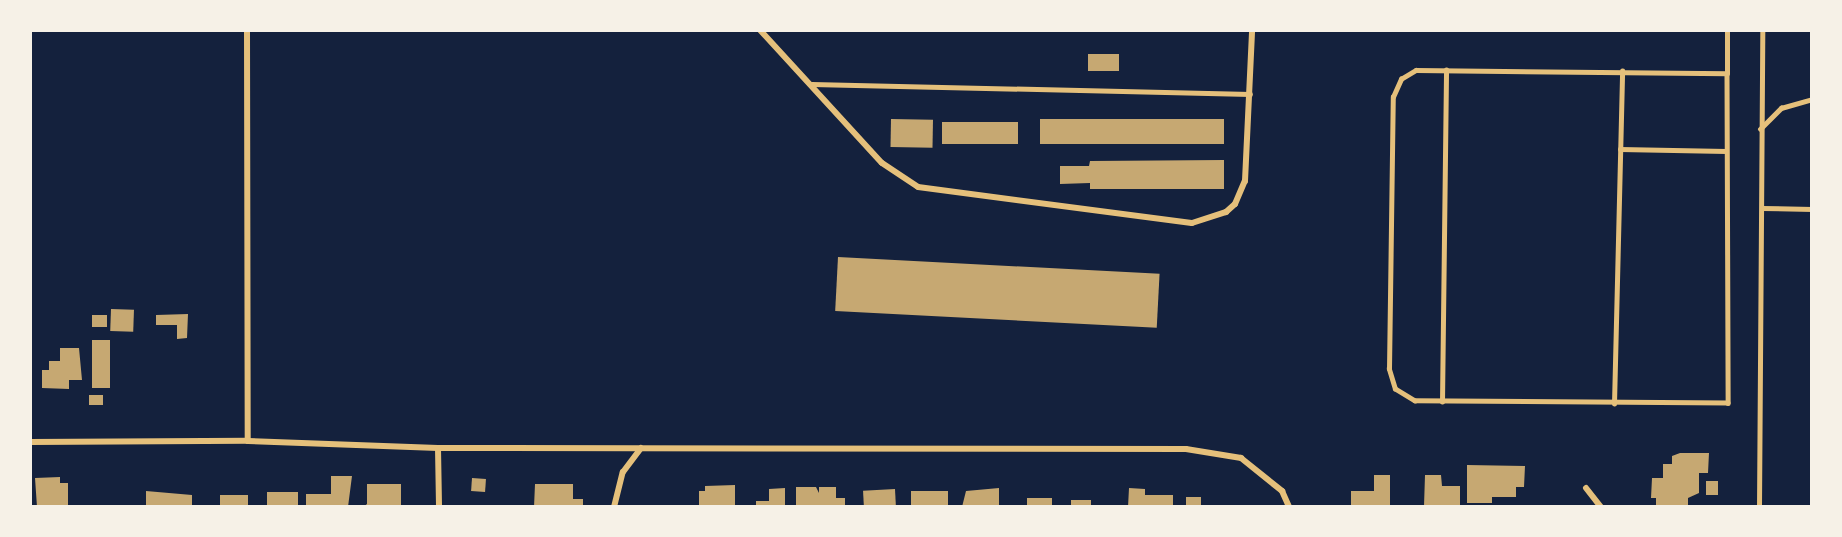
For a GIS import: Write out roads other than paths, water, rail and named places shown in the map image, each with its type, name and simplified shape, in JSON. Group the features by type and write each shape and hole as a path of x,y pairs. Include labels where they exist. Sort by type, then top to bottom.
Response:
{"street":[{"path":"247,30 248,441"},
{"path":"760,30 812,84 882,163 918,187 1192,223 1226,213 1241,193 1248,165 1252,30"},
{"path":"30,442 248,441 438,448 1186,448 1241,458 1282,491 1289,507"},
{"path":"438,448 439,507"},
{"path":"614,507 623,472 640,448"},
{"path":"1586,488 1601,507"}],"lane":[{"path":"1727,30 1728,403 1442,402 1408,399 1391,380 1389,249 1396,86 1416,70 1727,72"},
{"path":"1759,507 1762,30"},
{"path":"1442,402 1446,70"},
{"path":"1614,404 1622,71"},
{"path":"812,84 1250,94"},
{"path":"1760,129 1781,108 1812,99"},
{"path":"1620,148 1726,151"},
{"path":"1762,208 1812,209"}]}
